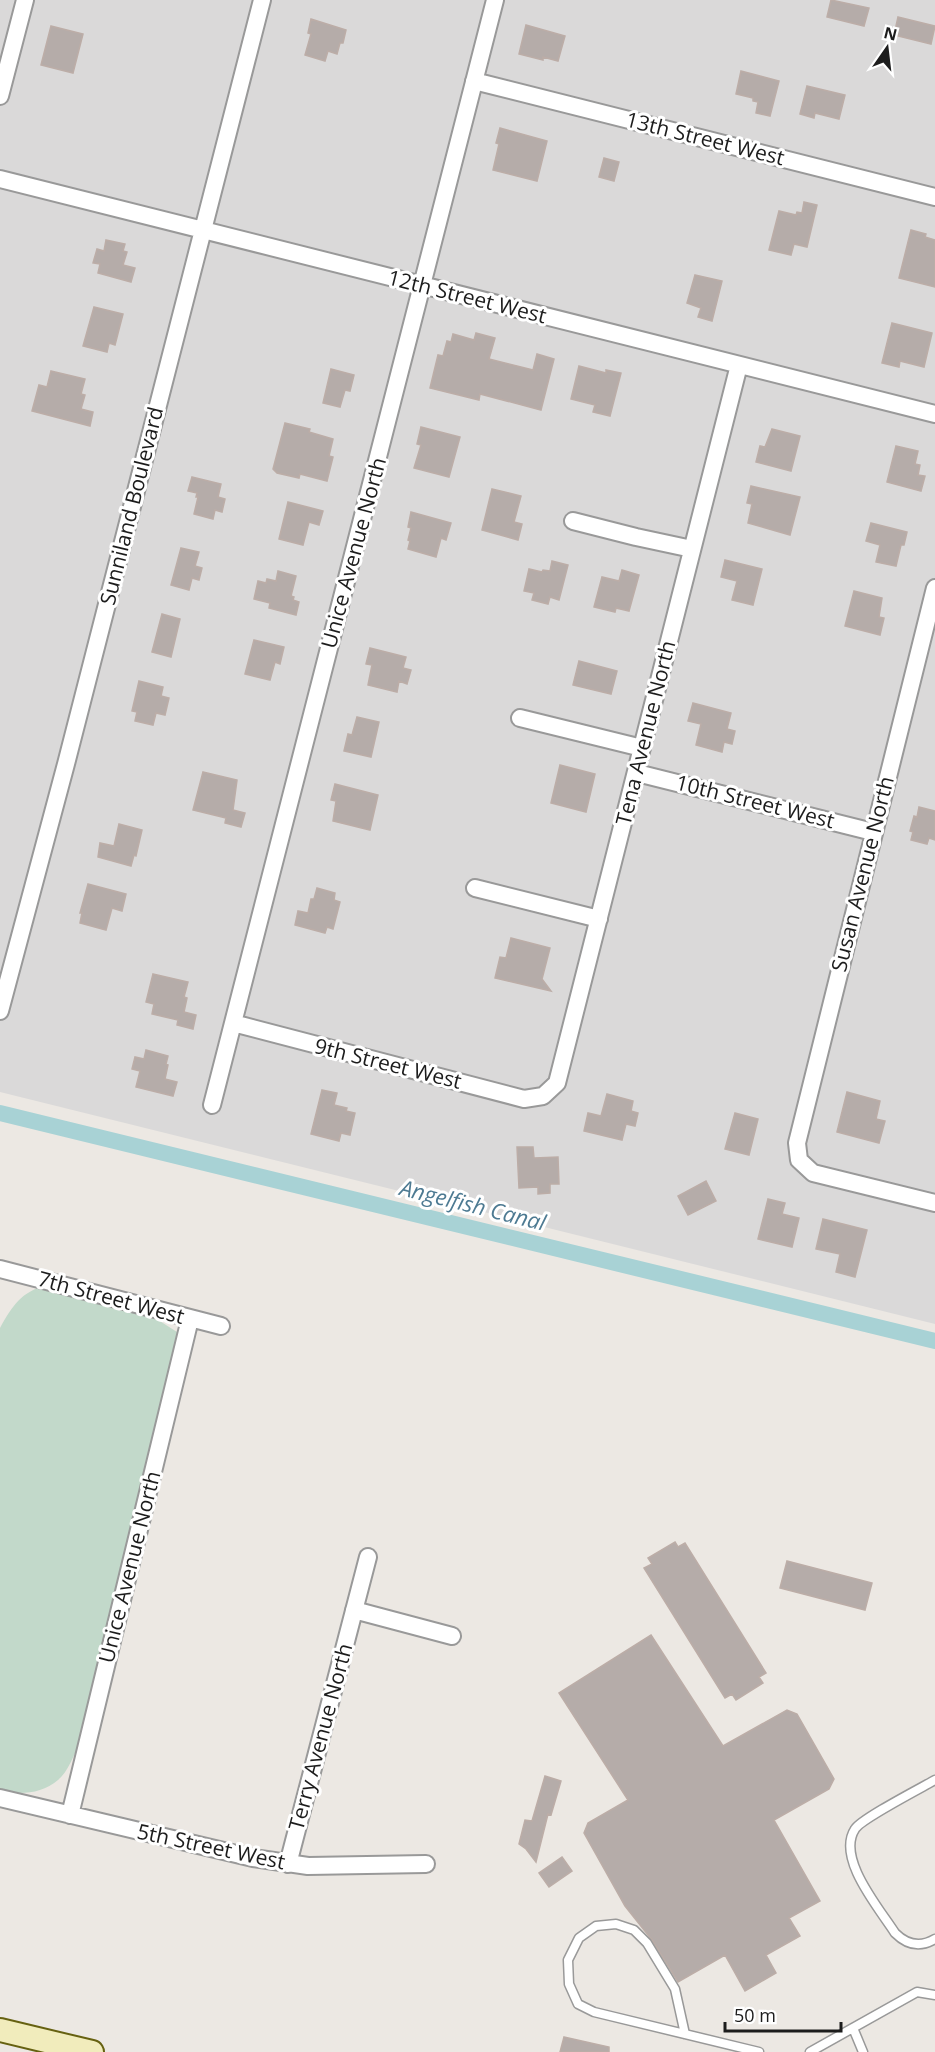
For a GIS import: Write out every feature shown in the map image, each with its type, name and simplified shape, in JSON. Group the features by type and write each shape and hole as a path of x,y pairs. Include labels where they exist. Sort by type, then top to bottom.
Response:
{"main road":[{"path":"0,2030 92,2052"}],"street":[{"path":"0,96 25,0"},
{"name":"Sunniland Boulevard","path":"0,1011 66,764 262,0"},
{"name":"Unice Avenue North","path":"212,1105 495,0"},
{"name":"13th Street West","path":"474,81 935,197"},
{"name":"12th Street West","path":"0,179 935,414"},
{"name":"Tena Avenue North","path":"543,1096 556,1083 739,365"},
{"path":"573,521 692,549"},
{"name":"Susan Avenue North","path":"935,588 797,1143 799,1160 813,1173 935,1203"},
{"path":"520,718 642,748"},
{"name":"10th Street West","path":"637,772 873,832"},
{"path":"475,888 599,919"},
{"name":"9th Street West","path":"233,1023 524,1099 543,1096"},
{"name":"7th Street West","path":"0,1269 221,1326"},
{"name":"Unice Avenue North","path":"70,1815 190,1319"},
{"name":"Terry Avenue North","path":"288,1864 368,1557"},
{"path":"354,1610 452,1636"},
{"name":"5th Street West","path":"0,1798 253,1858 288,1864 308,1866 426,1864"}],"lane":[{"path":"935,1780 856,1828 849,1845 852,1864 895,1933 903,1941 914,1945 927,1944 935,1939"},
{"path":"685,2034 675,1989 647,1943 634,1930 616,1924 596,1926 579,1938 568,1960 569,1984 578,2004 594,2012 759,2052"},
{"path":"810,2052 917,1992 935,1995"},
{"path":"853,2028 863,2052"}],"shaded area":[{"path":"0,0 935,0 935,1324 0,1092"}],"green space":[{"path":"47,1285 133,1304 177,1332 173,1364 80,1743 62,1777 52,1785 38,1791 15,1793 0,1791 0,1328 24,1296"}],"building":[{"path":"831,0 869,8 864,26 827,17"},
{"path":"898,17 935,26 931,44 894,35"},
{"path":"311,19 346,30 337,54 328,51 325,61 305,55 311,34 308,33"},
{"path":"526,25 565,36 558,61 519,54"},
{"path":"51,26 83,34 73,73 41,65"},
{"path":"741,71 779,81 770,116 756,113 758,102 753,101 753,98 736,94"},
{"path":"807,86 845,95 839,119 815,113 814,118 800,114"},
{"path":"500,128 547,141 537,181 493,170"},
{"path":"604,158 619,162 614,181 599,177"},
{"path":"804,202 817,205 807,247 794,244 791,255 769,250 779,211 796,215 797,212 802,213"},
{"path":"911,230 926,234 925,237 935,240 935,287 899,278"},
{"path":"106,240 125,244 123,251 127,252 123,265 135,268 131,282 98,273 100,264 93,263 97,249 104,251"},
{"path":"695,275 722,281 712,321 698,317 701,308 687,303"},
{"path":"94,307 123,314 115,345 109,343 107,352 83,346"},
{"path":"892,323 932,333 924,367 900,361 899,367 882,363"},
{"path":"476,333 495,338 489,359 533,370 537,354 554,359 541,410 480,394 479,400 430,388 438,355 443,356 447,341 451,342 453,334 474,340"},
{"path":"579,366 606,373 606,370 621,373 610,416 593,412 595,405 571,399"},
{"path":"331,369 354,375 350,391 345,390 340,407 323,403"},
{"path":"51,371 85,379 81,394 85,395 81,409 93,412 90,426 32,411 39,385 47,387"},
{"path":"285,423 310,429 309,432 333,439 329,456 333,457 327,481 300,474 299,478 277,473 273,469"},
{"path":"421,427 460,437 449,477 414,468 421,445 417,444"},
{"path":"772,429 800,436 791,471 756,462 760,446 765,447"},
{"path":"896,446 918,451 915,464 920,465 918,475 925,476 921,491 887,482"},
{"path":"192,477 221,484 218,497 225,499 222,512 215,510 213,519 194,514 198,497 196,497 197,493 188,491"},
{"path":"751,486 800,497 790,535 748,523 752,504 747,503"},
{"path":"492,489 521,496 514,522 522,524 518,540 482,530"},
{"path":"288,502 323,511 319,525 309,522 303,545 279,539"},
{"path":"411,512 451,523 446,540 441,538 436,557 408,549"},
{"path":"871,523 907,532 896,566 876,562 880,545 866,541"},
{"path":"181,548 199,552 195,566 202,568 199,580 192,578 189,590 171,585"},
{"path":"725,560 762,569 753,605 732,600 737,581 721,577"},
{"path":"552,561 568,565 559,600 550,597 548,604 532,600 534,593 524,591 529,569 550,571"},
{"path":"622,570 639,575 629,611 616,608 615,612 594,607 602,577 619,581"},
{"path":"278,571 296,576 291,596 294,597 293,600 299,602 296,615 269,608 270,603 254,599 258,581 266,583 267,579 276,581"},
{"path":"854,591 882,598 879,617 884,618 880,635 845,626"},
{"path":"162,614 180,619 171,657 152,652"},
{"path":"254,640 284,647 280,664 275,662 270,680 245,674"},
{"path":"370,648 406,657 403,668 411,670 407,684 399,681 397,692 368,685 372,665 366,664"},
{"path":"579,661 617,671 611,694 573,685"},
{"path":"139,681 163,687 161,696 169,698 165,715 156,713 153,725 135,721 137,712 132,711"},
{"path":"693,703 731,713 727,729 735,731 732,744 724,742 722,752 696,745 701,724 688,721"},
{"path":"357,717 379,722 371,757 344,751 348,734 352,735"},
{"path":"560,765 595,774 586,812 551,803"},
{"path":"203,772 237,780 233,810 245,813 241,827 225,823 226,818 193,810"},
{"path":"335,784 378,795 370,830 333,821 336,801 331,800"},
{"path":"919,807 935,811 935,840 929,838 927,844 911,840 913,832 910,831"},
{"path":"119,824 142,830 136,856 134,855 131,866 98,857 100,843 114,846"},
{"path":"88,884 126,894 122,911 112,908 106,930 80,923 82,913 80,913"},
{"path":"317,888 335,893 334,900 340,902 333,929 327,927 325,933 295,925 298,911 308,913 311,899 314,899"},
{"path":"511,938 550,948 542,979 551,991 495,978 500,957 506,958"},
{"path":"153,974 188,982 184,997 187,998 184,1012 196,1015 193,1029 177,1025 178,1020 152,1014 154,1004 146,1002"},
{"path":"146,1050 168,1056 165,1079 177,1082 173,1096 136,1087 140,1071 132,1069 135,1057 144,1059"},
{"path":"322,1090 337,1093 334,1105 347,1108 346,1111 355,1113 350,1135 341,1133 339,1141 311,1134"},
{"path":"847,1092 880,1101 876,1119 885,1121 879,1143 837,1132"},
{"path":"607,1094 633,1101 631,1111 638,1113 635,1126 626,1124 622,1140 584,1131 588,1113 601,1116"},
{"path":"735,1113 758,1119 749,1155 725,1149"},
{"path":"517,1147 533,1147 534,1158 558,1157 559,1184 550,1184 550,1193 538,1194 538,1187 519,1188"},
{"path":"706,1181 716,1201 688,1215 678,1196"},
{"path":"768,1199 785,1203 782,1214 799,1218 792,1247 758,1239"},
{"path":"823,1219 867,1230 855,1277 836,1272 840,1254 816,1249"},
{"path":"675,1542 678,1547 685,1543 766,1673 759,1677 763,1683 736,1700 732,1694 725,1698 644,1568 652,1564 648,1558"},
{"path":"787,1561 872,1583 865,1610 780,1588"},
{"path":"651,1635 723,1746 787,1710 797,1714 834,1779 829,1789 774,1820 820,1901 789,1918 800,1936 766,1955 776,1973 745,1991 725,1955 678,1982 652,1940 625,1906 584,1833 588,1823 628,1800 559,1693"},
{"path":"545,1776 561,1781 551,1815 548,1814 536,1862 519,1844 525,1820 532,1821"},
{"path":"562,1857 572,1871 549,1887 539,1873"},
{"path":"564,2037 609,2047 609,2052 560,2052"}],"waterway":[{"name":"Angelfish Canal","path":"0,1113 935,1341"}]}
